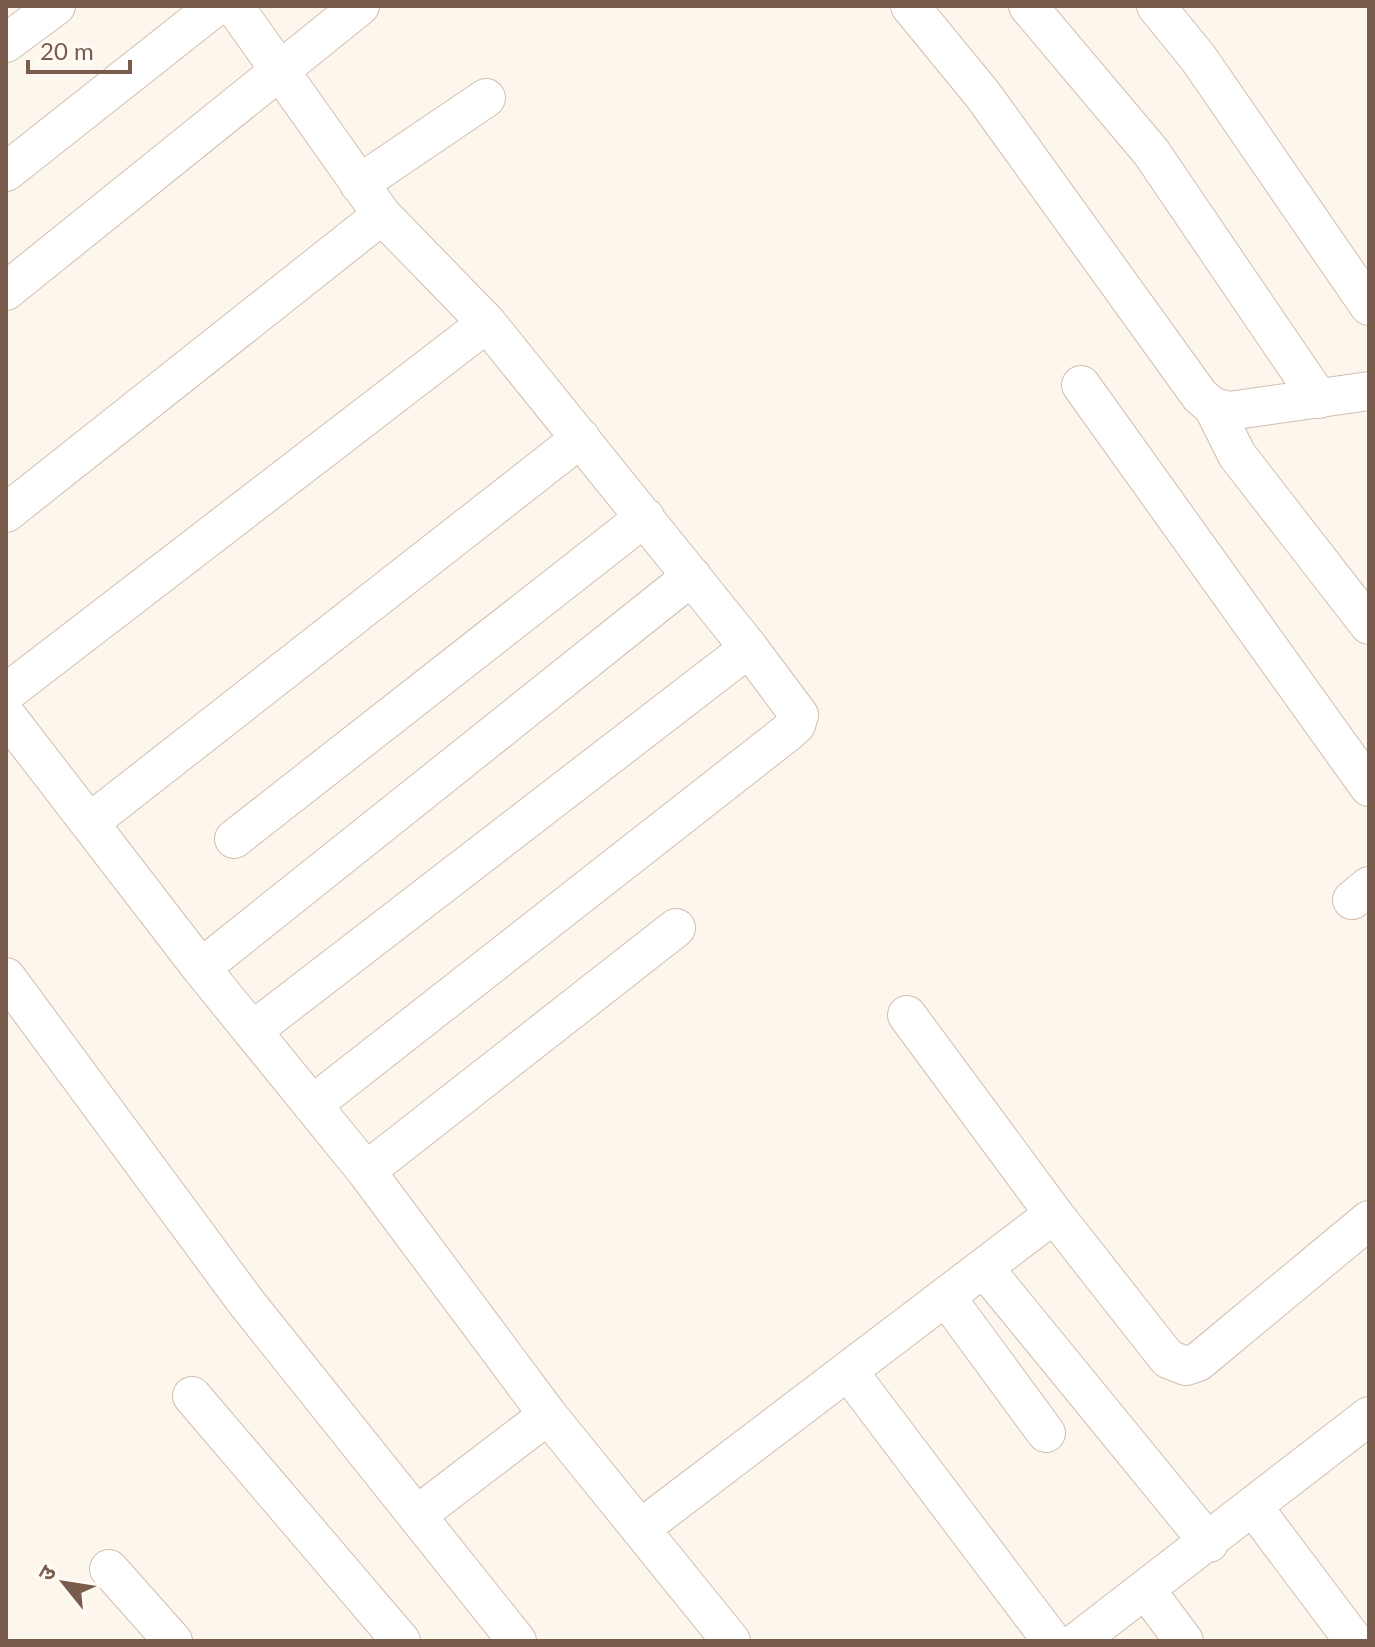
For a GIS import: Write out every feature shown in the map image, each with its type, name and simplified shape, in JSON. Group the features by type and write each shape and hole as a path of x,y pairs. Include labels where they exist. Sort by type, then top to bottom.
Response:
{"street":[{"path":"6,43 56,6"},
{"path":"6,172 216,6"},
{"path":"234,6 382,215 487,323 692,576 799,715 796,725 312,1105"},
{"path":"6,291 360,6"},
{"path":"910,6 983,95 1200,396 1213,407 1237,455 1369,625"},
{"path":"1028,6 1151,152 1319,399"},
{"path":"1156,6 1199,59 1369,306"},
{"path":"359,184 486,98"},
{"path":"6,513 382,215"},
{"path":"6,693 487,323"},
{"path":"1081,385 1369,787"},
{"path":"1213,407 1247,410 1369,391"},
{"path":"89,823 581,438"},
{"path":"234,839 645,517"},
{"path":"201,968 692,576"},
{"path":"252,1031 749,648"},
{"path":"6,715 201,968 366,1171 548,1415 731,1641"},
{"path":"366,1171 676,928"},
{"path":"6,977 246,1302 417,1515 509,1638"},
{"path":"907,1015 1054,1214 1168,1359 1186,1366 1198,1362 1369,1220"},
{"path":"640,1529 1054,1214"},
{"path":"984,1268 1209,1543"},
{"path":"946,1297 1046,1433"},
{"path":"848,1371 1052,1641"},
{"path":"192,1396 401,1641"},
{"path":"417,1515 548,1415"},
{"path":"1078,1641 1254,1508 1362,1436"},
{"path":"1254,1508 1354,1641"},
{"path":"109,1569 173,1641"},
{"path":"1146,1590 1184,1641"}]}
